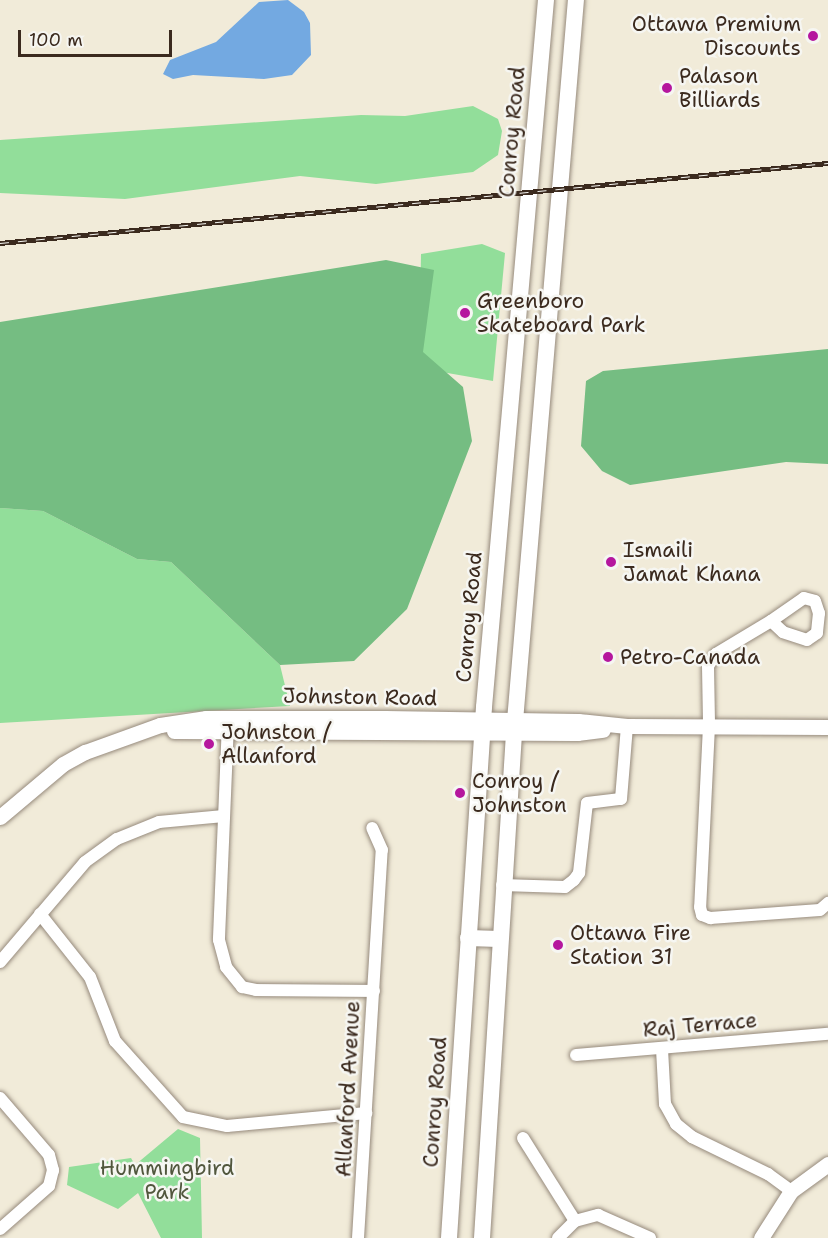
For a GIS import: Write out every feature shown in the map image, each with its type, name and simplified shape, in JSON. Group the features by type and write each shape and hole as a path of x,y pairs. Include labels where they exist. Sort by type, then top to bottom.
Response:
{"main road":[{"name":"Conroy Road","path":"449,1238 482,726 546,0"},
{"path":"482,1238 502,885 576,0"},
{"path":"468,938 499,939"}],"street":[{"path":"771,621 716,654 708,666 709,726 702,915 710,918 820,910 828,903"},
{"name":"Johnston Road","path":"0,817 63,764 130,735 228,724 482,726 577,733 627,726 828,727"},
{"name":"Allanford Avenue","path":"228,724 219,940 220,954 233,979 242,987 256,990 374,991 358,1238"},
{"path":"502,885 565,887 574,880 579,873 587,803 621,799 627,726"},
{"path":"0,962 85,862 117,839 159,822 224,816"},
{"path":"372,828 382,850 374,991"},
{"path":"40,914 90,977 116,1041 183,1117 226,1126 366,1113"},
{"name":"Raj Terrace","path":"576,1055 828,1034"},
{"path":"662,1049 665,1104 676,1124 692,1137 768,1174 791,1191"},
{"path":"0,1098 49,1155 53,1170 49,1186 0,1229"},
{"path":"523,1138 575,1221"},
{"path":"761,1238 791,1191 828,1164"},
{"path":"558,1238 575,1221 598,1215 650,1238"}],"green space":[{"path":"473,106 498,119 502,131 498,155 473,172 376,184 300,176 125,199 0,193 0,140 361,115 405,116"},
{"path":"482,244 505,253 493,381 419,368 421,254"},
{"path":"386,260 434,270 423,352 463,387 472,441 407,609 354,661 280,665 171,562 137,559 43,511 0,508 0,322"},
{"path":"828,349 828,464 786,462 630,485 602,471 581,446 586,381 603,371"},
{"path":"0,508 43,511 137,559 171,562 280,665 290,706 0,723"},
{"name":"Hummingbird Park","path":"178,1129 200,1138 202,1238 161,1238 138,1193 118,1209 67,1185 69,1167 131,1158 135,1165"}],"water":[{"path":"288,0 304,12 310,23 311,55 292,75 264,79 193,75 173,79 163,74 170,60 216,42 259,2"}],"railway":[{"path":"0,243 828,163"}],"place":[{"name":"Ottawa Premium Discounts","path":"813,36"},
{"name":"Palason Billiards","path":"667,88"},
{"name":"Greenboro Skateboard Park","path":"465,313"},
{"name":"Ismaili Jamat Khana","path":"611,562"},
{"name":"Petro-Canada","path":"608,657"},
{"name":"Johnston / Allanford","path":"209,744"},
{"name":"Conroy / Johnston","path":"460,793"},
{"name":"Ottawa Fire Station 31","path":"558,945"}]}
